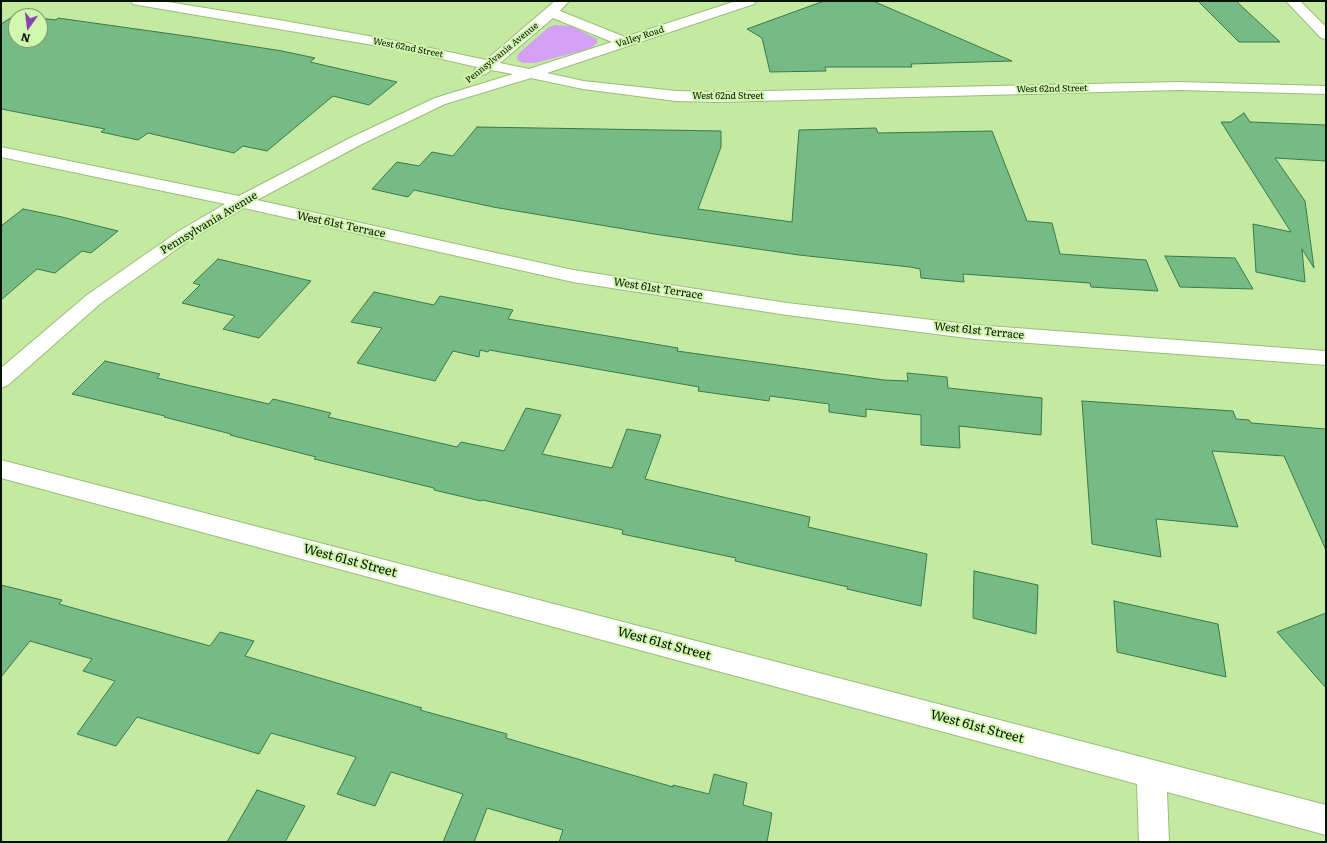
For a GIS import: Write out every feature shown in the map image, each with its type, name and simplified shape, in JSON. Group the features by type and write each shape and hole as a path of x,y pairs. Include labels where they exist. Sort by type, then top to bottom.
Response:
{"street":[{"name":"West 62nd Street","path":"138,1 279,24 532,73 583,85 676,96 719,97 1179,86 1326,90"},
{"name":"Pennsylvania Avenue","path":"440,101 489,65 562,1"},
{"name":"Valley Road","path":"532,73 749,1"},
{"path":"1293,1 1326,35"},
{"path":"551,12 625,42"},
{"name":"Pennsylvania Avenue","path":"1,380 94,299 185,236 241,202 356,141 440,101 532,73"},
{"name":"West 61st Terrace","path":"1,152 241,202 574,276 787,309 975,332 1326,358"},
{"name":"West 61st Street","path":"1,469 1326,820"},
{"path":"1151,773 1154,842"}],"shaded area":[{"path":"555,25 571,26 597,39 597,43 592,47 581,51 535,63 524,63 518,61 517,57 520,52 549,27"}],"building":[{"path":"824,1 873,1 1012,61 911,64 912,67 825,67 826,71 770,72 762,38 747,29"},
{"path":"1198,1 1236,1 1280,42 1239,42"},
{"path":"58,18 282,51 315,58 310,62 397,82 369,105 333,96 267,151 243,146 234,153 148,133 138,140 101,132 105,129 1,109 1,24 8,20 8,48 48,48 48,19 56,20"},
{"path":"1244,113 1250,122 1326,125 1326,161 1275,158 1305,201 1314,268 1302,249 1305,282 1256,272 1253,224 1291,232 1221,122 1231,122"},
{"path":"477,127 721,131 721,147 698,209 792,222 799,130 876,128 878,133 992,131 1027,221 1052,223 1060,254 1146,260 1158,291 1091,287 1090,283 963,274 964,282 921,278 920,269 910,267 799,255 654,234 493,207 414,190 408,197 372,189 397,162 419,166 432,152 453,156"},
{"path":"23,209 118,231 91,253 82,251 55,273 37,269 1,300 1,226"},
{"path":"1165,256 1235,258 1253,289 1180,287"},
{"path":"218,259 311,281 259,338 223,329 235,316 182,303 200,285 193,283"},
{"path":"374,292 434,305 440,296 513,310 508,319 678,348 677,351 884,380 908,381 907,373 947,377 948,388 1042,398 1041,435 959,426 960,448 921,445 921,415 866,409 866,417 829,412 829,404 770,396 769,401 698,391 699,387 489,350 488,352 480,350 479,357 453,351 435,381 357,363 382,328 351,322"},
{"path":"105,361 160,374 157,378 269,404 273,399 331,413 328,417 457,447 461,442 504,451 526,408 561,415 542,454 612,468 627,429 661,435 645,479 810,517 808,527 927,554 921,606 847,589 848,587 735,561 736,558 622,534 623,530 434,490 434,488 314,459 316,457 164,417 165,416 72,394"},
{"path":"1082,401 1233,411 1236,419 1249,420 1251,423 1326,429 1326,550 1284,456 1212,451 1238,527 1156,519 1161,557 1092,544"},
{"path":"974,571 1038,585 1036,634 973,618"},
{"path":"1,585 62,600 59,604 210,646 220,632 254,641 245,656 422,708 420,710 507,734 506,738 673,787 673,785 709,794 714,774 747,783 743,805 772,813 767,842 559,842 563,830 487,808 474,842 443,842 463,794 391,772 375,806 337,794 356,757 271,733 259,754 137,717 116,746 77,734 115,681 83,671 92,659 30,641 1,677"},
{"path":"1114,601 1218,624 1226,677 1117,652"},
{"path":"1326,613 1326,688 1277,632"},
{"path":"257,790 305,806 285,842 227,842"}]}
